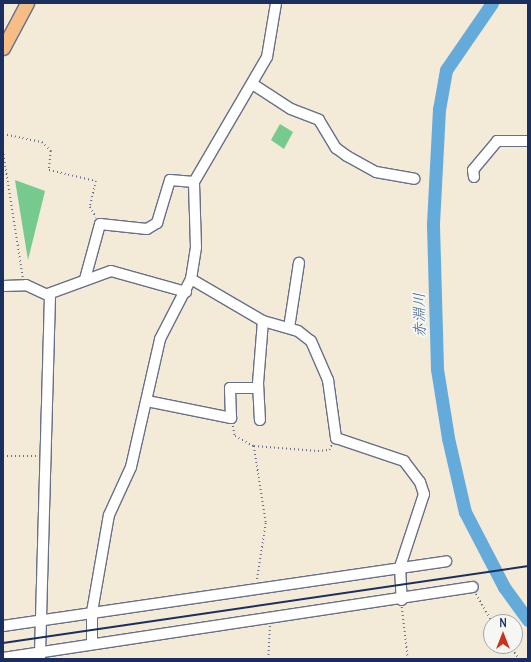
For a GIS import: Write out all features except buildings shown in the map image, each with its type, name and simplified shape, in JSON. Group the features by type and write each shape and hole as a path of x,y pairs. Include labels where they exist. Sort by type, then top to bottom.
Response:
{"main road":[{"path":"3,48 27,3"}],"street":[{"path":"92,643 92,612 109,515 131,467 160,339 186,292 191,279 196,247 194,182 254,85 267,57 276,3"},
{"path":"254,85 291,109 319,120 336,148 348,156 376,172 414,179"},
{"path":"474,177 473,170 497,141 528,141"},
{"path":"84,279 100,224 147,229 158,223 170,180 194,182"},
{"path":"289,328 299,263"},
{"path":"3,286 24,285 48,294 84,279 111,271 186,292"},
{"path":"191,279 263,321 289,328 311,341 320,358 328,380 336,438 404,461 420,482 424,494 400,567 402,600"},
{"path":"40,655 39,620 46,456 48,294"},
{"path":"260,420 258,388 263,321"},
{"path":"147,401 231,418 230,388 258,388"},
{"path":"3,626 446,561"},
{"path":"3,658 40,655 92,643 271,616 402,600 473,587"}],"path":[{"path":"3,134 42,142 51,151 49,170 96,181 90,207 100,224"},
{"path":"3,150 24,285"},
{"path":"231,418 235,436 254,446 318,451 329,450 336,438"},
{"path":"254,446 266,523 255,589"},
{"path":"3,456 46,456"},
{"path":"473,587 488,614"},
{"path":"402,600 408,659"},
{"path":"268,659 271,616"}],"green space":[{"path":"280,124 293,132 284,149 271,140"},
{"path":"15,180 45,191 28,260"}],"waterway":[{"name":"赤淵川","path":"492,3 446,70 439,109 433,225 437,369 448,438 465,512 504,587 528,620"}],"railway":[{"path":"3,643 528,566"}]}
